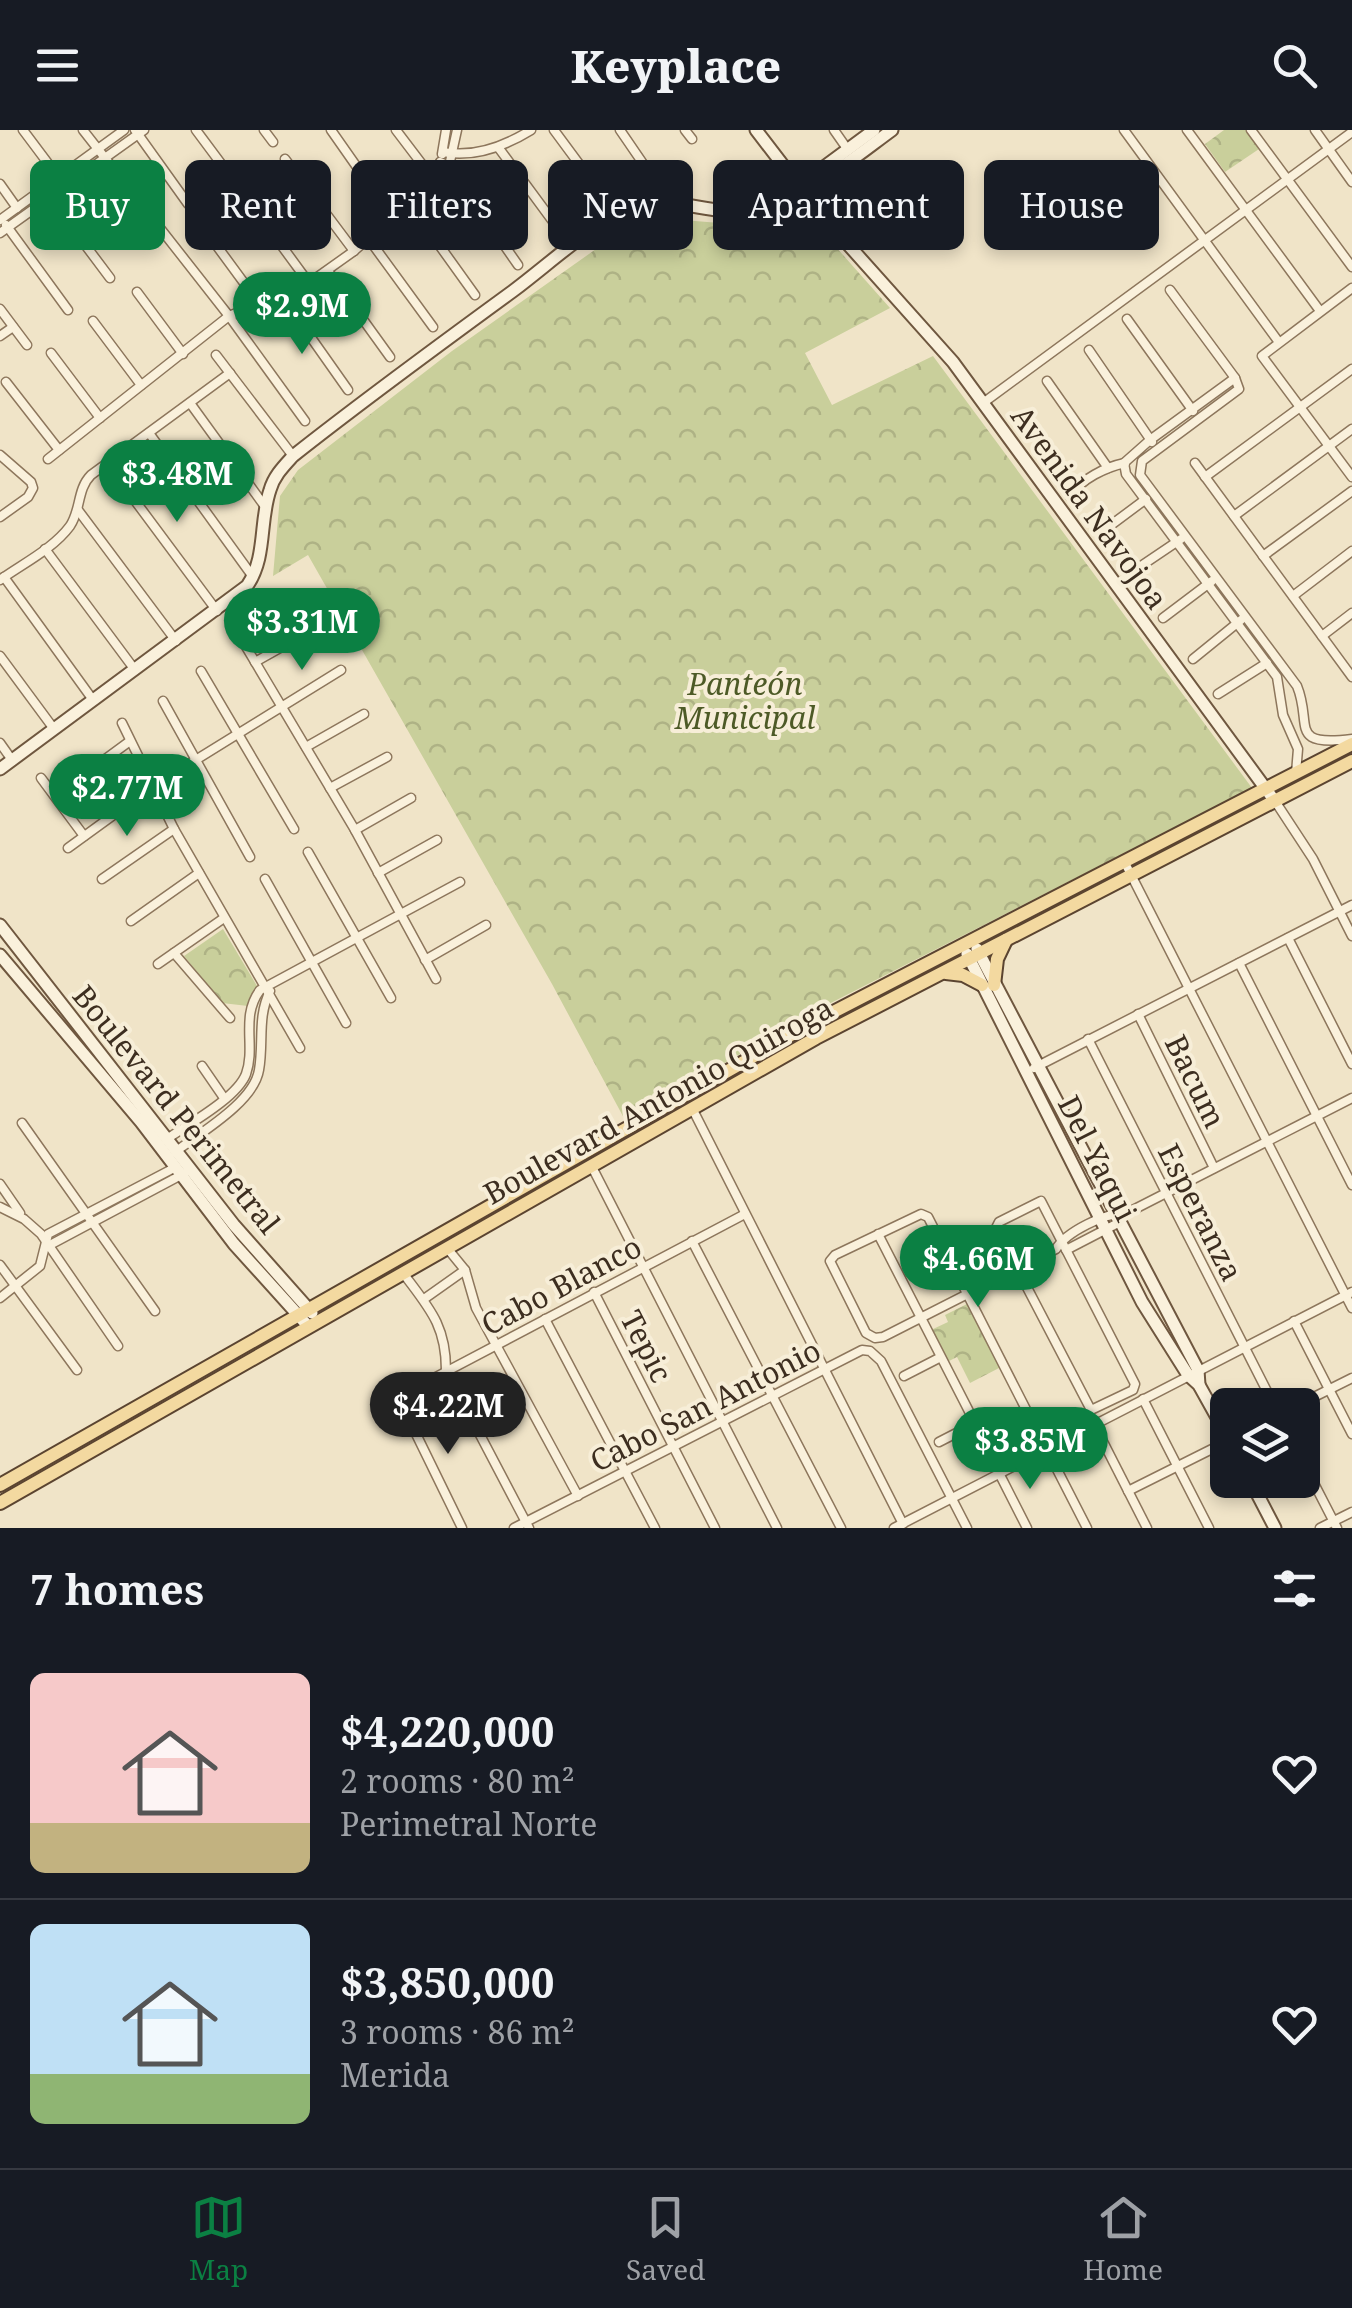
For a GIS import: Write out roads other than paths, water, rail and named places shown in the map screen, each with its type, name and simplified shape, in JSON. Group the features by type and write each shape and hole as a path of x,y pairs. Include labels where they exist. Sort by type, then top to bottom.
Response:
{"main road":[{"name":"Boulevard Antonio Quiroga","path":"0,1486 812,1022 972,950 1006,940 1131,876 1352,742"},
{"name":"Boulevard Antonio Quiroga","path":"0,1503 816,1038 939,974 972,950 1124,861 1352,761"},
{"path":"939,974 954,972 988,985 1006,940"}],"street":[{"path":"23,130 46,160"},
{"path":"83,130 104,159 139,132 185,200"},
{"path":"196,130 218,160"},
{"path":"264,130 273,142"},
{"path":"330,130 351,160"},
{"path":"396,130 422,160"},
{"path":"446,130 446,159 518,266"},
{"path":"446,159 457,130"},
{"path":"446,159 498,147 531,130"},
{"path":"554,130 576,160"},
{"path":"620,130 640,160"},
{"path":"685,130 692,139"},
{"name":"Avenida Navojoa","path":"756,130 777,160"},
{"path":"834,130 851,154"},
{"path":"845,160 874,130"},
{"path":"842,160 892,130"},
{"path":"1142,130 1128,134 1278,341"},
{"path":"1187,130 1320,311"},
{"path":"1250,130 1352,267"},
{"path":"1315,130 1352,182"},
{"path":"83,160 122,131 128,142"},
{"path":"983,403 1352,132"},
{"path":"498,147 548,215"},
{"path":"48,460 230,316 310,283 354,251 284,159"},
{"path":"0,184 17,208"},
{"path":"30,198 0,220 4,231 68,310"},
{"path":"0,769 176,641 253,578 261,554 268,496 275,477 292,456 626,210 670,202 713,207"},
{"path":"4,231 30,212"},
{"path":"165,237 230,316 305,421"},
{"path":"89,250 110,278"},
{"path":"220,250 258,302"},
{"path":"285,250 310,283"},
{"path":"377,250 433,327"},
{"path":"443,250 475,295"},
{"name":"Avenida Navojoa","path":"853,250 946,353 1270,794 1313,859 1352,936"},
{"path":"328,271 390,356"},
{"path":"1352,288 1262,356 1352,477"},
{"path":"1070,496 1076,487 1108,468 1139,464 1239,389 1235,378 1170,290"},
{"path":"137,292 183,354"},
{"path":"281,295 348,390"},
{"path":"0,308 26,346"},
{"path":"1127,319 1199,419"},
{"path":"93,321 141,386"},
{"path":"0,336 13,327"},
{"path":"1089,350 1158,449"},
{"path":"51,353 100,418"},
{"path":"216,354 292,456"},
{"path":"1205,477 1352,369"},
{"path":"94,700 2,579 69,527 78,510 84,482 230,372"},
{"path":"1124,463 1235,378"},
{"path":"1047,381 1108,468"},
{"path":"6,382 59,450"},
{"path":"190,402 267,509"},
{"path":"1234,516 1352,429"},
{"path":"150,433 253,578"},
{"path":"0,455 34,488 0,517"},
{"path":"107,463 217,610"},
{"path":"1124,463 1126,474 1149,497 1271,660 1300,692 1302,726 1309,736"},
{"path":"1195,463 1351,675"},
{"path":"1139,464 1149,497"},
{"path":"1263,556 1352,492"},
{"path":"1101,536 1149,497"},
{"path":"78,510 176,641"},
{"path":"1132,578 1138,568 1181,539"},
{"path":"45,548 135,670"},
{"path":"1293,596 1352,551"},
{"path":"1163,618 1212,580"},
{"path":"1322,636 1352,613"},
{"path":"1193,659 1241,620"},
{"path":"255,662 312,630"},
{"path":"242,640 436,978"},
{"path":"0,656 54,729"},
{"path":"1218,694 1271,660"},
{"path":"1271,660 1279,680 1283,715 1296,742 1296,773"},
{"path":"68,848 152,788 342,670"},
{"path":"201,671 294,829"},
{"path":"163,701 250,857"},
{"path":"306,747 364,714"},
{"path":"122,724 174,829 300,1048"},
{"path":"1296,742 1309,736 1352,742"},
{"path":"55,796 130,741"},
{"path":"0,743 12,760"},
{"path":"330,788 388,757"},
{"path":"42,778 84,836"},
{"path":"354,830 411,798"},
{"path":"102,880 174,829"},
{"path":"378,873 438,840"},
{"path":"308,852 391,998"},
{"path":"1124,861 1265,1142 1349,1294 1352,1308"},
{"path":"131,921 199,873"},
{"path":"265,879 346,1024"},
{"path":"164,1142 240,1084 247,1068 252,1004 275,982 460,882"},
{"path":"1026,1072 1352,905"},
{"path":"158,964 224,918"},
{"name":"Boulevard Perimetral","path":"0,925 117,1072 180,1164 312,1324"},
{"path":"426,960 486,925"},
{"path":"1288,938 1352,1064"},
{"path":"0,952 10,939"},
{"name":"Del Yaqui","path":"972,950 1026,1072 1152,1318 1193,1372"},
{"name":"Boulevard Perimetral","path":"0,952 164,1142"},
{"path":"174,953 230,1018"},
{"path":"1239,962 1352,1185"},
{"name":"Del Yaqui","path":"988,985 1038,1066 1120,1216 1210,1404"},
{"path":"0,1298 40,1266 48,1234 124,1206 180,1164 214,1122 250,1092 259,1070 266,991"},
{"name":"Bacum","path":"1138,1014 1214,1168"},
{"path":"248,1036 260,1036"},
{"name":"Esperanza","path":"1088,1040 1265,1388"},
{"path":"202,1066 222,1095"},
{"path":"99,1071 117,1072"},
{"path":"240,1084 250,1092"},
{"path":"683,1096 693,1109 900,1526 1349,1294"},
{"path":"1061,1240 1104,1224 1352,1098"},
{"path":"206,1112 214,1122"},
{"path":"22,1124 155,1311"},
{"path":"89,1218 180,1164"},
{"path":"591,1165 777,1528"},
{"path":"0,1184 118,1346"},
{"path":"119,1197 124,1206"},
{"path":"1041,1201 1061,1240 1061,1250 1135,1384 1133,1390 1093,1410 1089,1410 996,1228 999,1222 1041,1201"},
{"path":"0,1207 24,1219"},
{"name":"Cabo Blanco","path":"462,1528 398,1397 745,1214"},
{"path":"878,1234 920,1320 939,1358 994,1460 1038,1436 967,1294 925,1214 878,1234 830,1261 866,1333 883,1337 920,1320 967,1294 1016,1270 1077,1245 1104,1224"},
{"path":"1072,1234 1077,1245"},
{"path":"692,1241 841,1528"},
{"path":"447,1248 465,1270 476,1308 578,1496"},
{"path":"0,1264 77,1370"},
{"path":"424,1300 465,1270"},
{"path":"403,1273 442,1331 447,1350 446,1370 528,1525"},
{"name":"Tepic","path":"594,1292 715,1528"},
{"path":"545,1319 656,1528"},
{"path":"1294,1321 1352,1434"},
{"name":"Cabo San Antonio","path":"514,1528 528,1525 862,1350 870,1351 881,1361 952,1498"},
{"path":"904,1376 939,1358"},
{"path":"1320,1395 1352,1378"},
{"path":"1143,1398 1209,1528"},
{"path":"939,1442 974,1424"},
{"path":"1094,1424 1147,1528"},
{"path":"1046,1448 1087,1528"},
{"path":"1128,1491 1210,1449"},
{"path":"999,1472 1028,1528"},
{"path":"1320,1494 1336,1524"},
{"path":"952,1498 967,1528"},
{"path":"1259,1498 1275,1528"},
{"path":"1320,1528 1336,1524 1352,1512"}],"park label":[{"name":"Panteón Municipal","path":"745,700"}]}
